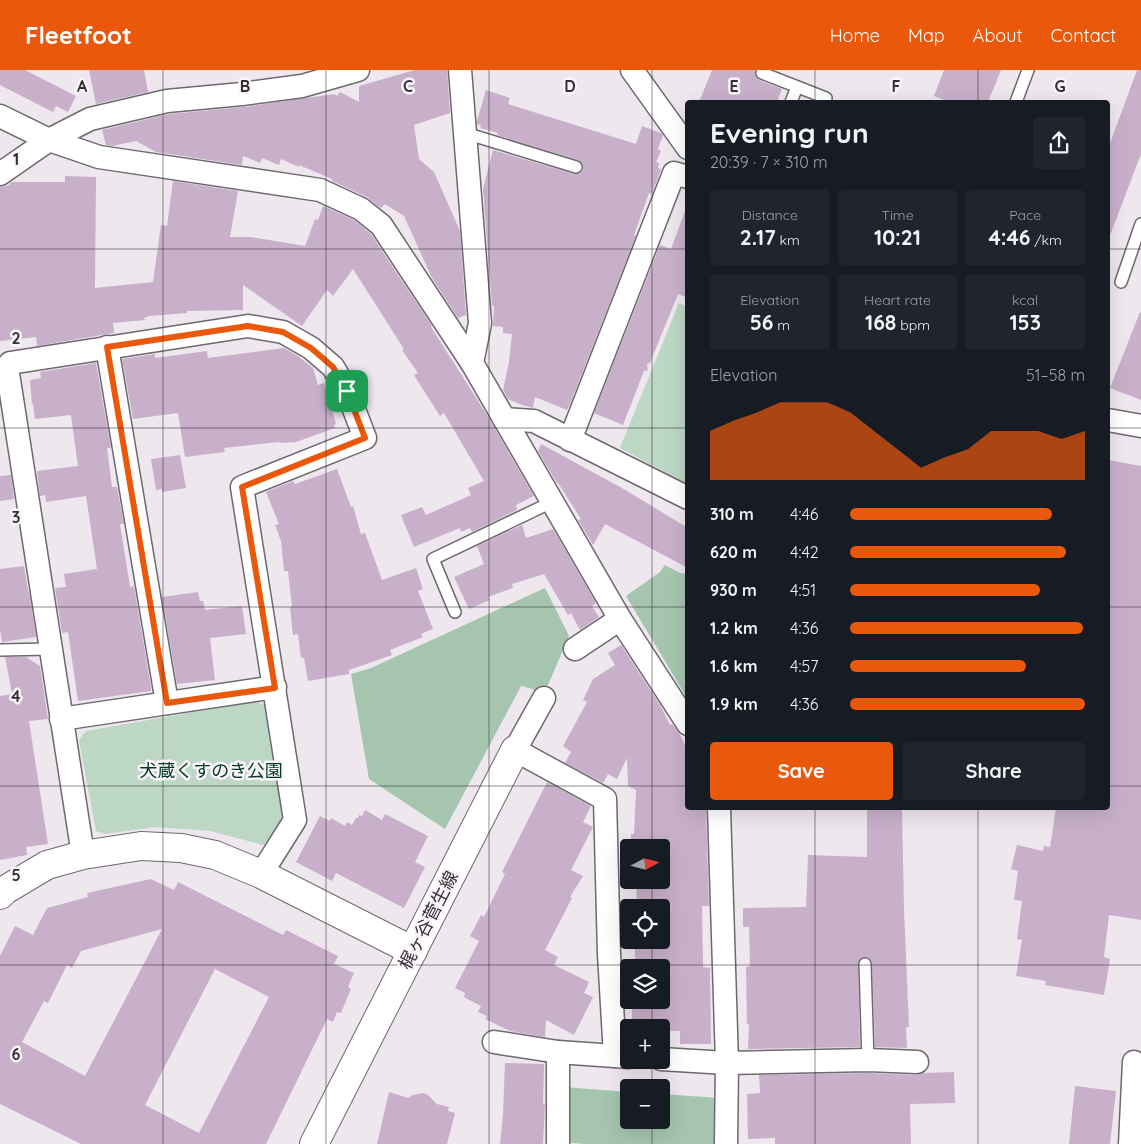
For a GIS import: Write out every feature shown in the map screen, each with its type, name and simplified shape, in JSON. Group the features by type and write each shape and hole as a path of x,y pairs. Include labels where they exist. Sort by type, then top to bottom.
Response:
{"street":[{"path":"0,174 49,140 90,119 167,101 302,86 358,70"},
{"path":"460,70 480,322 472,363"},
{"path":"632,70 685,144"},
{"path":"0,116 49,140 99,157 320,190 361,210 381,225 472,363 620,619 685,719"},
{"path":"570,440 674,173 685,176"},
{"path":"83,854 50,649 8,429 7,367 10,363 248,326 283,332 311,348 333,367 347,391 365,438 242,487 295,820 262,874"},
{"path":"107,347 167,703"},
{"path":"504,418 534,421 685,497"},
{"path":"1110,420 1141,426"},
{"path":"575,649 620,619"},
{"path":"61,719 275,688"},
{"name":"梶ヶ谷菅生線","path":"314,1144 515,750 544,698"},
{"path":"515,750 605,798 609,954 620,1040"},
{"path":"719,810 727,1063 726,1144"},
{"path":"0,894 47,864 83,854 141,846 180,848 215,855 262,874 412,951"},
{"path":"494,1042 558,1052 620,1056"},
{"path":"558,1052 558,1144"},
{"path":"670,1060 727,1063 868,1060 917,1062"},
{"path":"1130,1144 1134,1062"}],"lane":[{"path":"1017,100 1028,70"},
{"path":"762,74 826,98"},
{"path":"792,100 797,87"},
{"path":"465,133 576,167"},
{"path":"1121,282 1141,224"},
{"path":"456,612 432,559 552,502"},
{"path":"0,650 50,649"},
{"path":"865,964 868,1060"}],"green space":[{"path":"679,303 685,306 685,483 620,448"},
{"path":"665,565 685,574 685,695 626,596 660,572"},
{"path":"545,588 569,636 545,692 521,686 445,829 369,779 351,674 371,668"},
{"name":"犬蔵くすのき公園","path":"256,701 268,707 284,812 267,846 210,831 155,827 105,834 96,831 79,740 86,731"},
{"path":"564,1087 620,1091 620,1129 670,1129 670,1095 719,1098 718,1144 583,1144 565,1142"}],"building":[{"path":"0,70 25,70 76,96 68,112 56,106 53,112 0,85"},
{"path":"89,70 144,70 148,92 96,104"},
{"path":"415,70 447,70 450,113 414,125 419,159 434,172 460,231 466,315 458,318 432,278 404,216 385,204 381,208 367,197 332,181 332,179 281,159 279,165 262,158 260,163 243,156 242,165 156,152 136,141 112,146 106,145 102,130 169,114 244,107 334,94 337,96 340,92 359,102 359,86"},
{"path":"712,70 755,70 755,75 759,80 782,89 778,100 700,100"},
{"path":"944,70 1001,70 989,100 944,100 934,96"},
{"path":"1137,70 1141,70 1141,154 1110,235 1110,144"},
{"path":"486,90 510,98 508,104 636,144 642,126 663,135 658,149 661,151 656,162 659,163 658,168 661,169 652,194 649,193 634,235 636,236 567,410 535,397 533,408 522,405 508,399 503,390 512,334 503,333 503,327 493,326 494,306 492,306 483,189 493,150 574,174 581,172 583,165 578,160 480,128 481,125 477,124 477,121"},
{"path":"65,176 96,177 95,288 153,282 161,225 167,226 173,181 238,191 230,237 251,237 305,246 315,219 318,220 323,206 354,220 371,234 432,326 534,496 516,505 517,510 472,532 470,528 461,532 460,528 414,547 401,515 422,507 426,515 471,495 468,488 484,481 444,413 440,416 414,375 418,373 353,269 333,296 327,290 302,326 243,285 243,310 187,311 187,313 149,316 144,318 145,320 113,323 114,333 37,346 36,337 0,341 0,187 9,185 11,182 65,182"},
{"path":"685,211 685,297 678,294 650,363 647,364 648,370 644,371 623,425 594,413 660,245 671,249"},
{"path":"1141,313 1141,400 1110,388"},
{"path":"284,348 313,368 318,385 324,383 336,424 334,425 335,428 296,442 224,448 225,452 185,457 178,413 133,419 122,359 155,354 155,358 207,351 208,358"},
{"path":"96,363 111,448 107,448 112,487 117,487 124,524 120,524 130,587 134,586 151,691 78,701 68,632 62,633 55,588 66,587 64,574 97,569 93,542 86,496 46,502 45,495 40,496 37,471 78,466 71,415 35,419 30,380 41,378 40,372"},
{"path":"541,444 622,488 685,526 685,566 605,524 593,545 578,520 581,519 538,451"},
{"path":"180,455 186,488 162,492 162,489 156,490 151,459"},
{"path":"1110,460 1141,466 1141,920 1109,915 1104,957 1110,959 1104,995 1045,985 1046,981 1016,976 1022,940 1017,939 1022,901 1014,900 1018,871 1011,869 1017,845 1043,851 1044,846 1050,847 1056,810 1110,810"},
{"path":"337,469 351,507 353,506 361,534 365,533 382,580 416,568 423,589 418,591 433,629 421,634 423,637 390,650 392,655 349,670 349,674 308,681 304,658 301,658 298,634 293,635 288,571 284,571 281,541 275,525 279,524 266,492 293,481 295,484"},
{"path":"11,475 14,499 0,501 0,476"},
{"path":"522,525 526,538 553,529 596,603 592,606 599,617 580,630 571,613 568,615 544,574 512,584 513,588 488,597 490,600 469,609 454,577 484,564 477,546"},
{"path":"24,566 36,637 2,642 0,629 0,569"},
{"path":"198,592 205,610 242,606 246,634 210,638 215,680 177,684 162,597"},
{"path":"621,645 660,705 670,725 672,724 679,733 685,745 685,810 706,810 709,906 702,906 703,967 710,968 711,1044 680,1044 680,1031 670,1031 670,1019 632,1019 632,1009 670,1009 670,959 635,959 635,949 670,949 670,899 637,899 636,889 670,889 670,839 631,839 631,834 634,834 636,790 628,786 627,758 617,779 608,774 603,783 565,763 571,752 563,746 587,702 583,700 593,679 615,665 608,653"},
{"path":"5,657 26,657 40,666 48,719 29,721 48,844 26,847 27,855 0,860 0,696 12,694"},
{"path":"547,782 591,806 583,822 593,827 571,870 583,876 570,897 572,898 545,950 558,957 554,965 589,982 584,993 593,997 574,1035 546,1020 545,1037 510,1031 485,1019 487,1016 478,1012 481,1006 464,997 465,993 455,988 479,941 470,936 481,915 484,917 505,874 502,872"},
{"path":"365,810 382,820 385,814 428,836 415,862 425,867 404,908 336,873 332,881 296,862 320,816 330,821 331,818 345,826 347,822 352,825 359,815 362,816"},
{"path":"867,810 902,810 909,1027 906,1027 907,1048 875,1047 872,964 871,960 865,957 861,958 858,964 860,1047 748,1049 749,1024 747,1024 746,967 750,966 749,927 743,927 743,908 806,907 808,855 867,857"},
{"path":"151,879 174,890 178,882 283,935 286,930 338,956 334,964 354,973 348,987 351,989 341,1013 337,1012 333,1022 327,1019 266,1144 81,1144 0,1104 0,956 15,926 33,935 47,908 88,897 87,893","holes":["162,929 85,1076 22,1042 44,1001 48,1003 67,965 72,968 81,951","215,969 269,997 199,1133 145,1105"]},
{"path":"505,1063 544,1064 543,1144 500,1144"},
{"path":"954,1072 955,1103 910,1104 911,1144 775,1144 775,1138 748,1139 747,1094 760,1093 759,1075 868,1073 916,1075"},
{"path":"1075,1086 1116,1091 1110,1144 1069,1144"},
{"path":"389,1092 408,1098 423,1093 428,1095 437,1104 449,1107 448,1111 455,1113 447,1144 377,1144"}],"route":[{"path":"248,326 283,332 311,348 333,367 347,391 365,438 242,487 275,688 167,703 107,347 248,326"}]}
